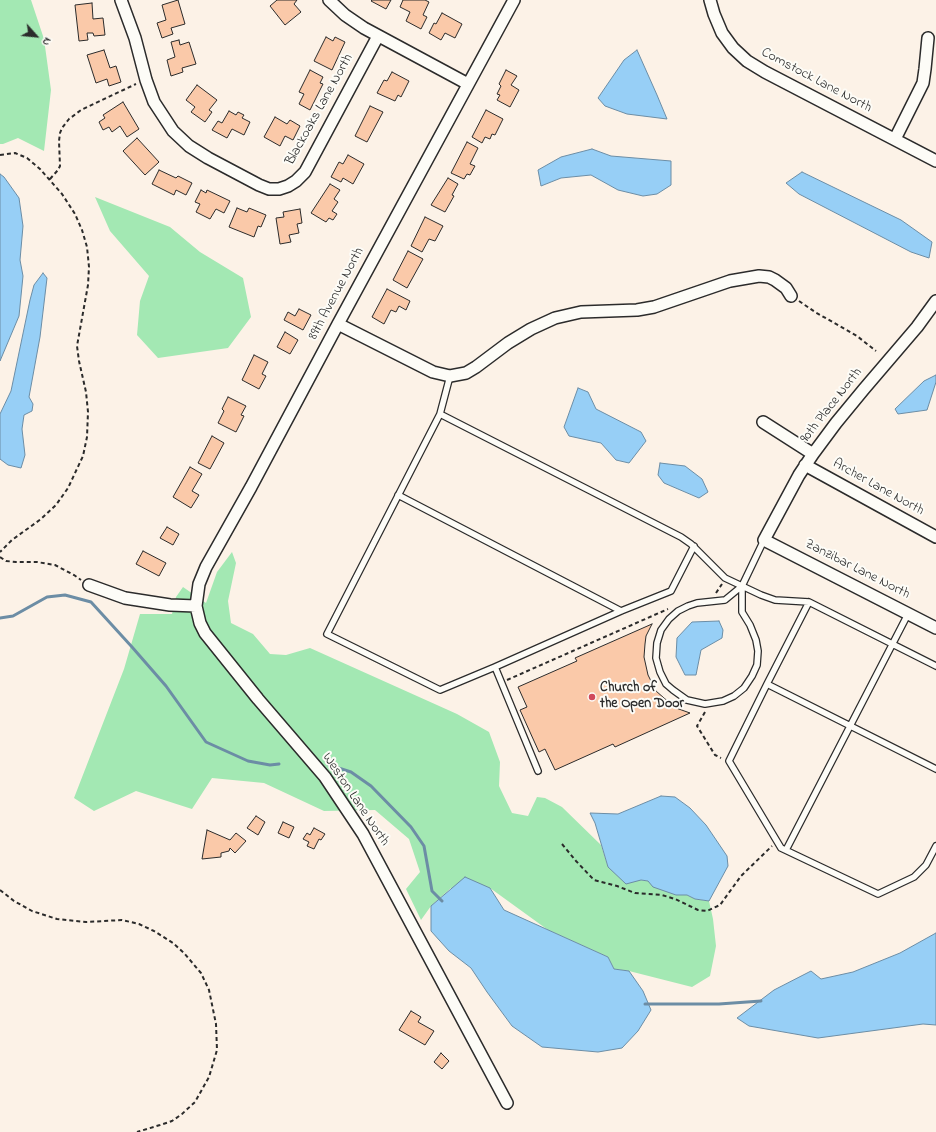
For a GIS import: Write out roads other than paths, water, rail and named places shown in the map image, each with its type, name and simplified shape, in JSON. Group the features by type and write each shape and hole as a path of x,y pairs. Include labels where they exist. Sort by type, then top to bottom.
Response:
{"street":[{"name":"Blackoaks Lane North","path":"121,0 135,38 146,80 154,102 161,115 173,131 190,146 208,158 259,185 269,188 279,189 288,186 296,181 305,172 378,36"},
{"path":"329,0 345,15 378,36 468,84"},
{"name":"89th Avenue North","path":"196,606 199,584 206,567 252,487 338,324 514,0"},
{"name":"Comstock Lane North","path":"710,0 722,33 733,48 747,62 936,161"},
{"path":"895,139 923,83 926,69 928,38"},
{"path":"338,324 433,372 450,376 466,373 508,342 530,329 555,318 581,312 637,310 654,306 730,281 759,276 769,277 775,280 786,288 791,296"},
{"name":"90th Place North","path":"764,540 812,454 864,389 917,327 936,301"},
{"path":"763,422 812,454"},
{"name":"Archer Lane North","path":"805,465 936,537"},
{"name":"Zanzibar Lane North","path":"764,540 936,628"},
{"path":"89,585 125,598 170,605 196,606"},
{"name":"Weston Lane North","path":"196,606 200,623 205,633 258,699 325,777 363,834 507,1103"}],"lane":[{"path":"450,376 440,414 327,634 440,690 621,610 671,591 694,546"},
{"path":"440,414 681,537 694,546 725,578 775,600 809,602 936,666"},
{"path":"398,495 621,610"},
{"path":"742,586 742,612 750,625 756,640 758,651 757,665 752,676 744,688 723,702 705,704 687,700 670,687 660,672 656,658 657,643 661,630 678,611 697,603 725,600 742,586 764,540"},
{"path":"809,602 729,761 781,848 878,894 914,877 926,865 936,846"},
{"path":"786,850 908,614"},
{"path":"495,667 538,771"},
{"path":"767,684 936,769"}],"water":[{"path":"637,50 667,119 627,114 605,106 598,98 624,60"},
{"path":"592,149 611,156 671,161 671,185 657,194 643,196 618,190 591,175 561,178 541,186 538,170 561,157"},
{"path":"802,172 901,220 932,242 929,258 911,252 799,194 786,183"},
{"path":"0,174 4,177 19,198 23,226 20,260 23,276 19,316 0,361"},
{"path":"43,273 47,278 40,337 29,397 33,404 32,411 24,415 22,429 25,455 21,468 8,465 0,459 0,414 11,391 34,285"},
{"path":"936,375 936,382 927,410 898,414 895,409 924,381"},
{"path":"578,388 588,392 596,409 641,432 646,441 629,463 616,460 601,443 569,436 564,427"},
{"path":"660,463 685,466 702,479 708,492 699,498 664,483 658,475"},
{"path":"719,621 723,630 722,638 701,650 696,675 685,675 676,657 677,638 692,622"},
{"path":"661,796 675,797 690,808 706,825 727,856 728,866 709,901 695,899 687,895 676,895 653,887 648,881 641,880 626,884 608,867 595,823 590,813 618,814"},
{"path":"465,877 490,888 504,910 608,957 614,969 629,971 643,991 651,1010 638,1031 622,1048 598,1052 542,1047 512,1026 471,968 449,951 431,931 431,906"},
{"path":"936,933 936,1025 923,1024 818,1038 749,1026 737,1018 774,990 811,971 821,979 853,972 900,953"}],"waterway":[{"path":"0,618 13,616 47,597 65,595 91,602 166,686 206,742 248,761 270,765 279,764"},
{"path":"329,765 351,772 371,786 411,827 424,846 432,891 442,901"},
{"path":"645,1004 719,1004 761,1001"}],"place":[{"name":"Church of the Open Door","path":"592,697"}]}
